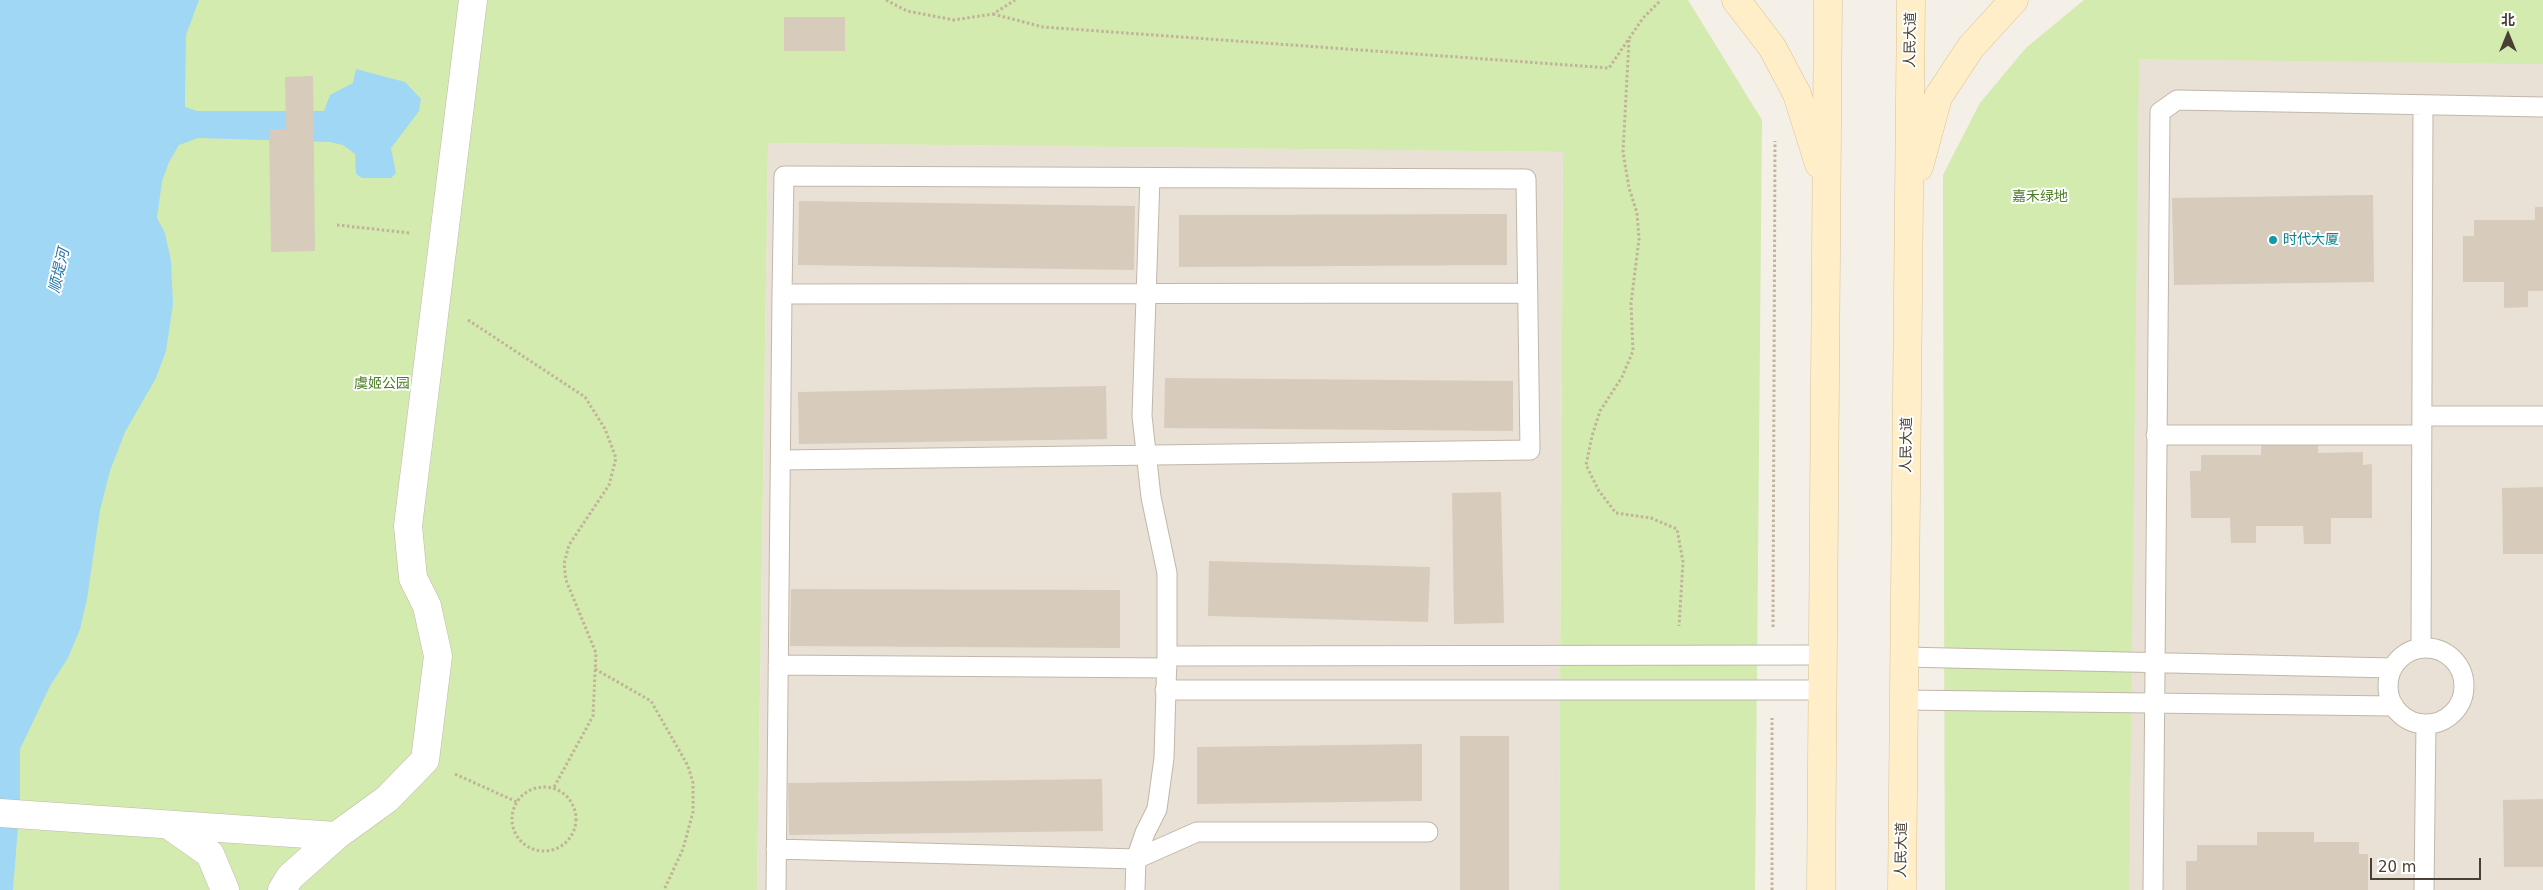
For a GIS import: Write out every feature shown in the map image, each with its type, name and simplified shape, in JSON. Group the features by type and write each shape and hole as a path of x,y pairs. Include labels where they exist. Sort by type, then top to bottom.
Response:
{"main road":[{"path":"1736,0 1772,47 1797,94 1827,188"},
{"path":"1822,890 1828,0"},
{"name":"人民大道","path":"1902,890 1911,0"},
{"path":"1909,202 1938,97 1972,47 2014,0"}],"street":[{"path":"282,890 290,877 336,836 387,799 425,760 438,656 427,606 413,578 408,526 473,0"},
{"path":"0,813 336,836"},
{"path":"159,824 210,854 225,890"}],"lane":[{"path":"2153,890 2160,112 2177,100 2543,107"},
{"path":"2420,648 2423,105"},
{"path":"776,890 780,460 784,176 1526,179 1530,450 780,460"},
{"path":"1135,890 1136,859 1145,833 1157,809 1164,758 1167,662 1167,573 1151,497 1142,416 1148,294 1150,178"},
{"path":"782,294 1528,293"},
{"path":"2422,416 2543,416"},
{"path":"2156,435 2422,435"},
{"path":"2420,648 2432,648 2444,652 2454,659 2464,680 2464,693 2459,705 2451,715 2439,722 2426,724 2413,722 2402,716 2394,706 2389,694 2388,680 2392,668 2409,652 2420,648"},
{"path":"778,665 1823,655"},
{"path":"1904,657 2392,668"},
{"path":"1165,690 1823,690"},
{"path":"1904,700 2394,706"},
{"path":"2424,890 2426,724"},
{"path":"776,849 1136,859 1197,832 1428,832"}],"path":[{"path":"886,0 907,11 954,20 993,14 1044,27 1609,68 1642,18 1661,0"},
{"path":"993,14 1015,0"},
{"path":"1629,39 1623,152 1629,188 1637,213 1640,239 1631,303 1633,352 1622,377 1600,412 1592,436 1586,465 1599,491 1616,513 1651,518 1677,529 1683,562 1677,655"},
{"path":"1772,655 1775,133"},
{"path":"337,225 409,233 444,233"},
{"path":"436,299 585,397 605,429 616,458 609,485 569,545 564,564 566,580 596,653 593,716 553,789"},
{"path":"595,669 651,701 688,766 693,783 693,812 683,849 664,890"},
{"path":"1772,690 1772,890"},
{"path":"425,760 516,802"},
{"path":"532,789 553,789 571,801 575,816 574,832 568,841 559,848 548,851 528,848 520,841 512,822 516,802 532,789"}],"shaded area":[{"path":"2084,0 2543,0 2543,890 1945,890 1943,175 1980,103 2026,48"},
{"path":"768,143 1563,152 1559,890 757,890"}],"green space":[{"name":"虞姬公园","path":"0,0 1688,0 1762,120 1755,890 1559,890 1563,152 768,143 757,890 0,890"},
{"name":"嘉禾绿地","path":"2084,0 2543,0 2543,64 2139,59 2129,890 1945,890 1943,175 1980,103 2026,48"}],"water":[{"name":"顺堤河","path":"0,0 199,0 186,35 185,107 197,111 324,111 330,95 353,83 356,69 405,82 421,99 419,111 391,148 396,173 391,178 362,178 356,174 355,154 343,145 330,142 198,138 179,145 169,162 162,181 157,218 165,233 171,261 173,304 166,351 156,378 125,432 110,471 100,510 87,599 80,629 68,658 50,686 20,749 20,801 13,890 0,890"}],"building":[{"path":"784,17 845,17 845,51 784,51"},
{"path":"313,76 315,251 271,252 269,129 286,129 285,77"},
{"name":"时代大厦","path":"2373,195 2374,282 2174,285 2172,198"},
{"path":"799,201 1135,206 1134,270 798,265"},
{"path":"2535,207 2543,207 2543,291 2528,291 2528,307 2504,308 2504,282 2463,282 2463,236 2474,236 2474,220 2535,220"},
{"path":"1507,214 1507,265 1179,267 1179,215"},
{"path":"1165,378 1513,381 1513,431 1164,428"},
{"path":"1106,386 1107,439 799,444 798,392"},
{"path":"2261,442 2318,442 2318,453 2363,452 2363,465 2372,464 2372,518 2331,518 2331,544 2304,544 2303,526 2256,526 2256,543 2231,543 2230,518 2191,518 2190,471 2201,471 2201,455 2261,455"},
{"path":"2543,487 2543,554 2503,554 2502,488"},
{"path":"1501,492 1504,623 1454,624 1452,493"},
{"path":"1209,561 1430,567 1428,622 1208,616"},
{"path":"791,589 1120,590 1120,648 790,646"},
{"path":"1460,736 1509,736 1509,890 1460,890"},
{"path":"1422,744 1422,801 1197,804 1197,747"},
{"path":"1102,779 1103,831 789,835 788,783"},
{"path":"2543,799 2543,867 2504,867 2503,800"},
{"path":"2257,832 2314,832 2314,842 2359,842 2359,854 2368,854 2368,890 2186,890 2186,861 2197,861 2197,845 2257,845"}],"place":[{"name":"时代大厦","path":"2273,240"}]}
